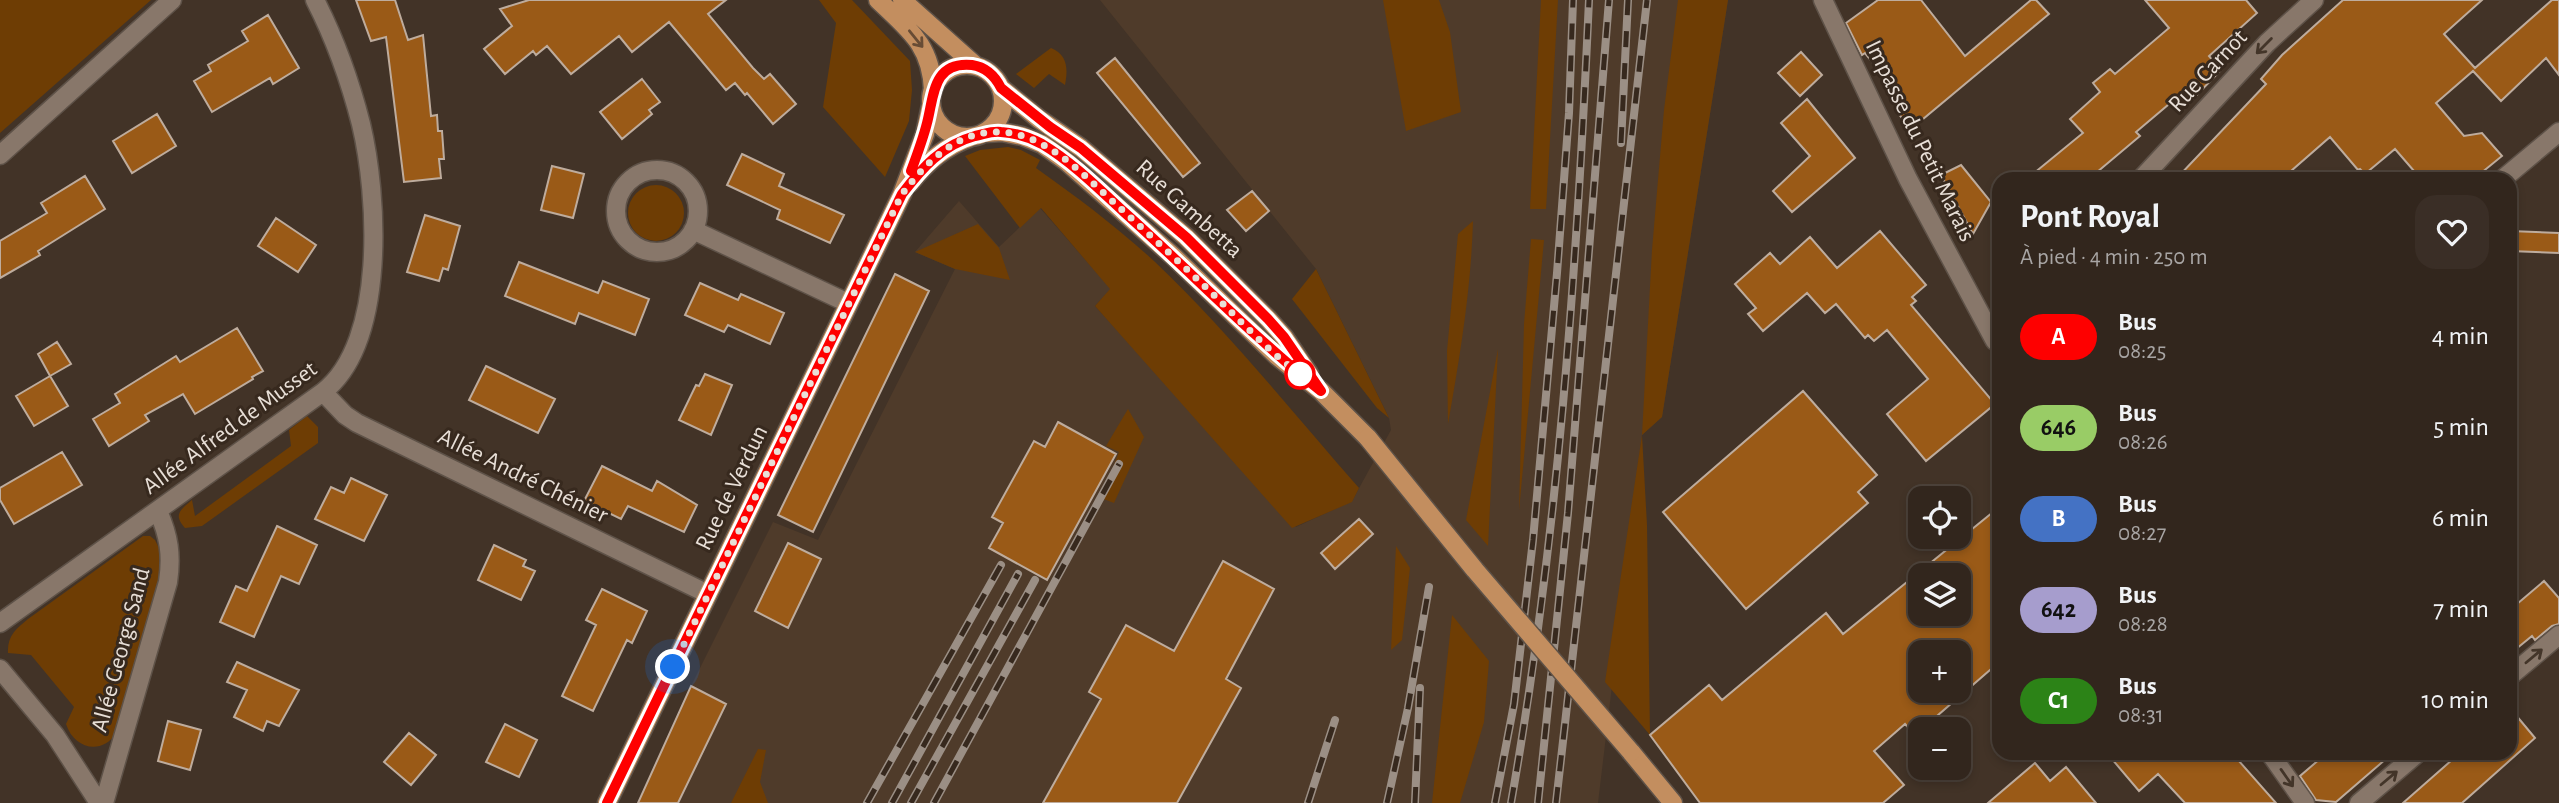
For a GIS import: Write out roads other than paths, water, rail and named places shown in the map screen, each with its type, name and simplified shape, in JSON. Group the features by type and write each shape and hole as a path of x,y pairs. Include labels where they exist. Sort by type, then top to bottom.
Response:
{"main road":[{"path":"878,0 922,45 931,67 935,119 944,129 957,136 978,135 996,123 1002,111 1001,88 993,75 976,66 902,0"},
{"path":"932,98 937,81 947,71 961,65 976,66"},
{"name":"Rue Gambetta","path":"1001,88 1088,153 1196,246 1284,337 1321,391"},
{"name":"Rue de Verdun","path":"607,803 902,194 925,134 932,98"},
{"name":"Rue Gambetta","path":"978,135 1002,132 1022,136 1042,144 1067,162 1174,257 1277,356 1321,391 1368,438 1475,570 1673,803"},
{"name":"Rue de Verdun","path":"902,194 930,161 948,147 978,135"}],"street":[{"path":"0,155 172,0"},
{"name":"Allée Alfred de Musset","path":"0,624 342,376 361,331 371,279 373,231 369,172 361,127 339,54 314,0"},
{"name":"Impasse du Petit Marais","path":"1823,0 1908,179 1992,332"},
{"name":"Rue Carnot","path":"2148,172 2267,43 2314,0"},
{"path":"2511,172 2559,132"},
{"path":"662,171 678,177 695,197 697,218 692,230 685,241 673,249 654,252 641,249 625,237 619,226 616,206 620,194 631,180 646,173 662,171"},
{"path":"692,230 848,303"},
{"name":"Allée André Chénier","path":"323,392 345,415 357,423 708,594"},
{"name":"Allée George Sand","path":"102,803 168,582 170,548 158,511"},
{"path":"2517,670 2559,635"},
{"path":"0,669 55,735 102,803"},
{"path":"2275,760 2305,803"},
{"path":"2359,803 2410,760"}],"railway":[{"path":"1495,803 1514,704 1533,540 1569,113 1573,0"},
{"path":"1511,803 1541,603 1563,403 1589,0"},
{"path":"1538,803 1568,513 1609,0"},
{"path":"1621,143 1628,0"},
{"path":"1556,803 1647,0"},
{"path":"934,803 1119,464"},
{"path":"867,803 1001,565"},
{"path":"892,803 1018,574"},
{"path":"911,803 1035,580"},
{"path":"1387,803 1408,708 1429,587"},
{"path":"1415,803 1420,688"},
{"path":"1308,803 1335,720"}]}
